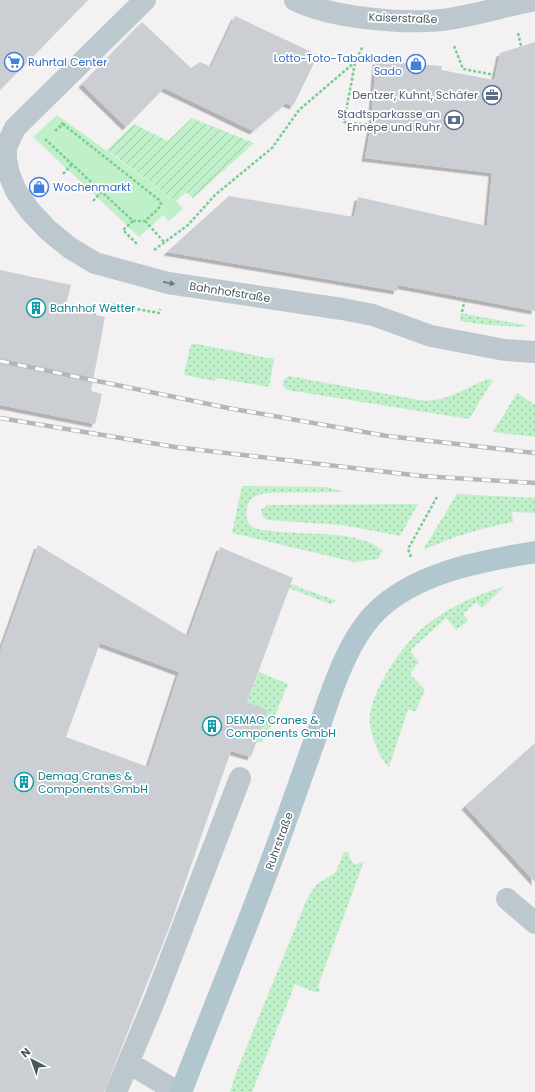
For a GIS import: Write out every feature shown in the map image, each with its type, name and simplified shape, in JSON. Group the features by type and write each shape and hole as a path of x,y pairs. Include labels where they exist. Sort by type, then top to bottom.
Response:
{"main road":[{"name":"Ruhrstraße","path":"182,1092 262,887 335,681 351,648 372,616 394,597 420,582 476,563 535,552"}],"street":[{"path":"40,104 145,0"},
{"name":"Kaiserstraße","path":"295,0 335,14 421,21 443,20 535,0"},
{"name":"Bahnhofstraße","path":"40,104 15,128 6,147 6,159 9,174 16,191 30,210 48,230 70,248 95,263 168,283 373,315 431,336 505,350 535,352"},
{"path":"116,1092 129,1063 240,778"},
{"path":"507,899 535,923"},
{"path":"129,1063 177,1092"}],"path":[{"path":"371,125 344,122 355,62 377,18"},
{"path":"443,20 462,69 495,75"},
{"path":"132,273 148,254 188,225 215,195 272,148 299,110 355,62"},
{"path":"40,104 159,200 161,204 158,209 145,221 133,221 123,230 148,254"},
{"path":"63,124 45,139 133,221"},
{"path":"63,174 72,164"},
{"path":"93,201 102,191"},
{"path":"145,221 165,242"},
{"path":"464,298 461,312 469,313"},
{"path":"103,303 159,313 161,304"},
{"path":"94,315 95,311"},
{"path":"408,549 437,497"}],"green space":[{"path":"57,115 176,201 183,209 169,221 163,215 139,237 33,137"},
{"path":"192,118 254,143 193,198 186,192 176,201 107,150 134,124 168,141"},
{"path":"461,313 525,325 524,327 488,325 460,321"},
{"path":"191,343 274,359 269,387 217,378 214,381 184,375"},
{"path":"289,376 425,401 441,399 487,379 493,380 469,419 287,390 283,386 283,381"},
{"path":"517,393 535,405 535,437 493,432"},
{"path":"242,486 326,487 345,492 261,494 254,497 248,504 246,513 248,522 251,526 259,530 346,536 360,539 373,544 383,551 378,559 354,562 232,533"},
{"path":"457,494 535,498 535,513 512,512 513,522 467,533 423,550"},
{"path":"418,504 400,536 342,525 267,520 263,517 261,510 268,505"},
{"path":"291,584 337,601 330,604 289,588"},
{"path":"505,586 482,608 476,602 463,614 468,621 456,630 446,618 410,651 419,662 410,674 425,690 415,712 408,709 389,767 376,747 370,723 374,699 388,671 406,645 433,620 463,602"},
{"path":"259,672 288,684 266,737 261,742 256,743 268,710 247,702"},
{"path":"344,852 349,852 349,857 355,865 364,861 318,986 320,990 317,993 295,984 252,1092 230,1092 236,1073 307,899 316,885 336,872"}],"building":[{"name":"Ruhrtal Center","path":"0,0 88,0 0,90"},
{"path":"235,16 318,55 293,106 286,103 253,131 164,88 126,127 82,84 142,22 191,68 200,62 211,67"},
{"path":"535,42 535,311 398,285 397,291 167,252 229,196 354,217 358,197 487,226 492,173 365,158 374,110 372,110 376,61 442,66 441,70 494,80 500,53"},
{"path":"0,270 71,285 65,309 105,317 91,391 102,394 95,424 0,405"},
{"path":"38,545 188,636 220,547 293,578 247,702 268,710 251,757 231,751 171,923 104,1092 0,1092 0,652","holes":["100,643 179,672 148,767 66,737"]},
{"path":"535,743 535,882 465,806"}],"railway":[{"path":"0,361 228,408 387,436 535,453"},
{"path":"0,418 175,447 421,476 535,483"}],"place":[{"name":"Ruhrtal Center","path":"14,62"},
{"name":"Lotto-Toto-Tabakladen Sado","path":"416,64"},
{"name":"Dentzer, Kuhnt, Schäfer","path":"492,95"},
{"name":"Stadtsparkasse an Ennepe und Ruhr","path":"454,120"},
{"name":"Wochenmarkt","path":"39,187"},
{"name":"Bahnhof Wetter","path":"36,308"},
{"name":"DEMAG Cranes & Components GmbH","path":"212,726"},
{"name":"Demag Cranes & Components GmbH","path":"24,782"}]}
